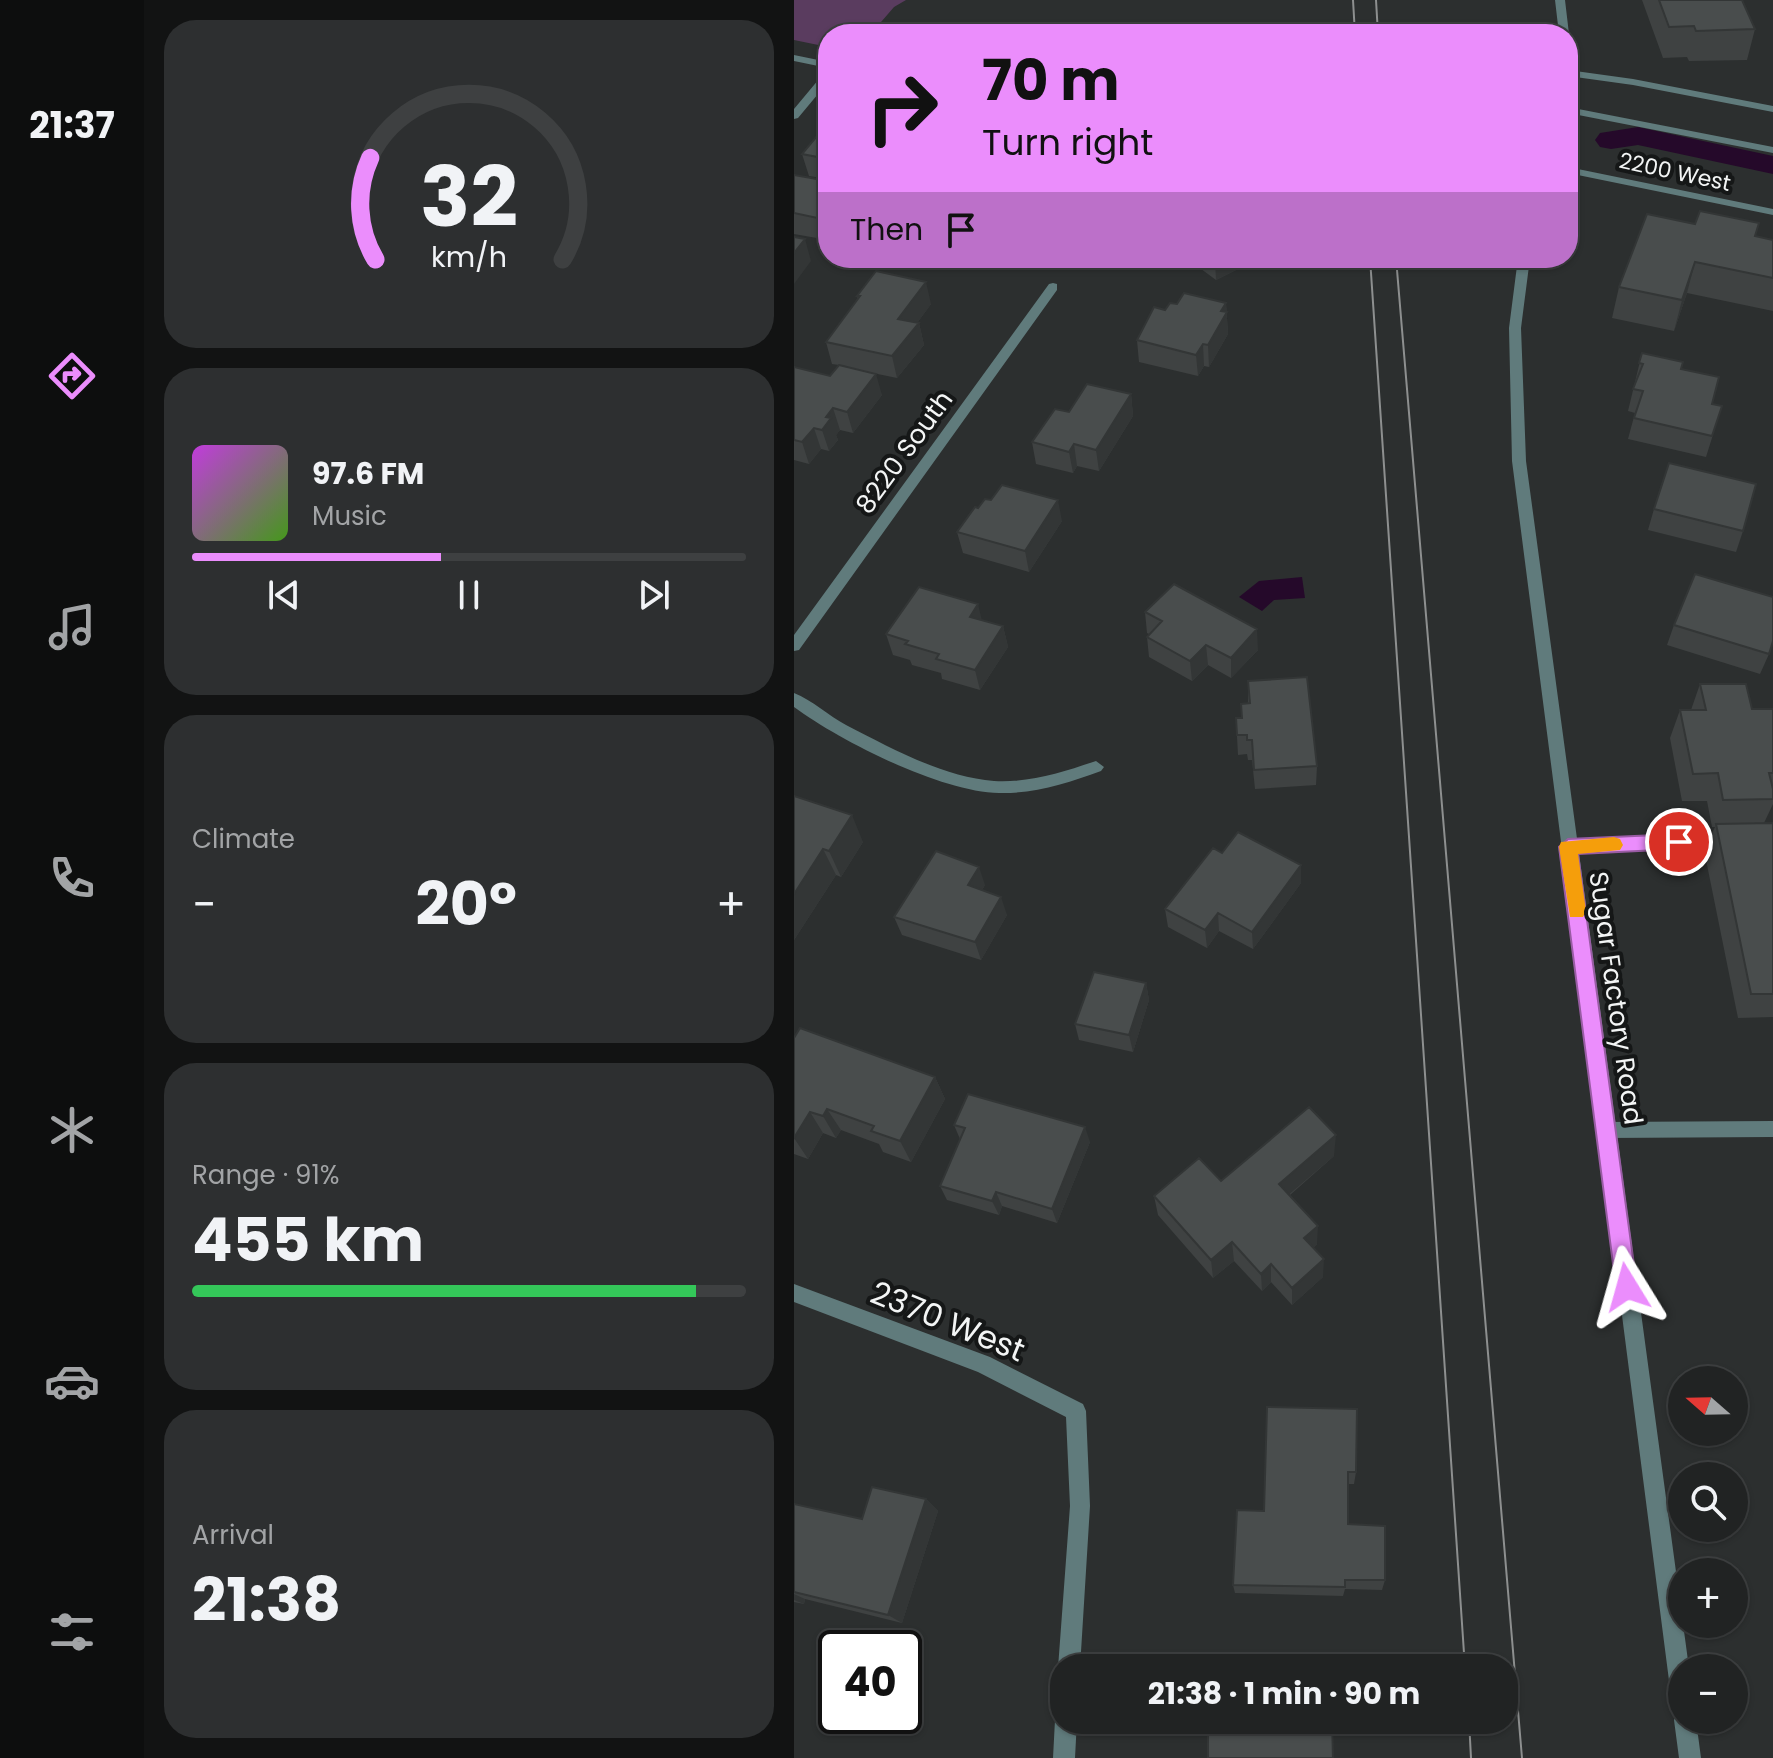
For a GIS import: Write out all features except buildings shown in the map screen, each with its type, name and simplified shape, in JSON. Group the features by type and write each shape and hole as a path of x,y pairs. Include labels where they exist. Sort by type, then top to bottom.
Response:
{"street":[{"path":"1560,0 1563,24"},
{"path":"794,58 818,63"},
{"path":"1578,74 1773,109"},
{"path":"794,116 818,87"},
{"path":"1578,112 1773,150"},
{"name":"2200 West","path":"1578,172 1773,212"},
{"name":"Sugar Factory Road","path":"1523,268 1515,328 1518,437 1568,847 1676,1654"},
{"name":"8220 South","path":"794,646 1053,287"},
{"path":"794,699 815,717 889,752 940,773 991,787 1044,785 1096,767"},
{"path":"1568,847 1773,837"},
{"path":"1605,1130 1773,1129"},
{"name":"2370 West","path":"794,1293 983,1364 1076,1411 1080,1506 1070,1654"},
{"path":"1064,1758 1065,1734"},
{"path":"1687,1734 1690,1758"}],"shaded area":[{"path":"794,0 906,0 894,7 879,24 818,24 818,45 794,40"},
{"path":"1302,577 1305,598 1274,600 1262,611 1239,597 1259,581"}],"waterway":[{"path":"1611,140 1638,136 1773,165"}],"tram line":[{"path":"1353,0 1354,24"},
{"path":"1376,0 1377,24"},
{"path":"1371,268 1464,1654"},
{"path":"1397,268 1522,1758"},
{"path":"1470,1734 1471,1758"}],"slow traffic":[{"path":"1576,911 1568,847 1614,845"}],"route":[{"path":"1627,1287 1568,847 1679,842"}]}
